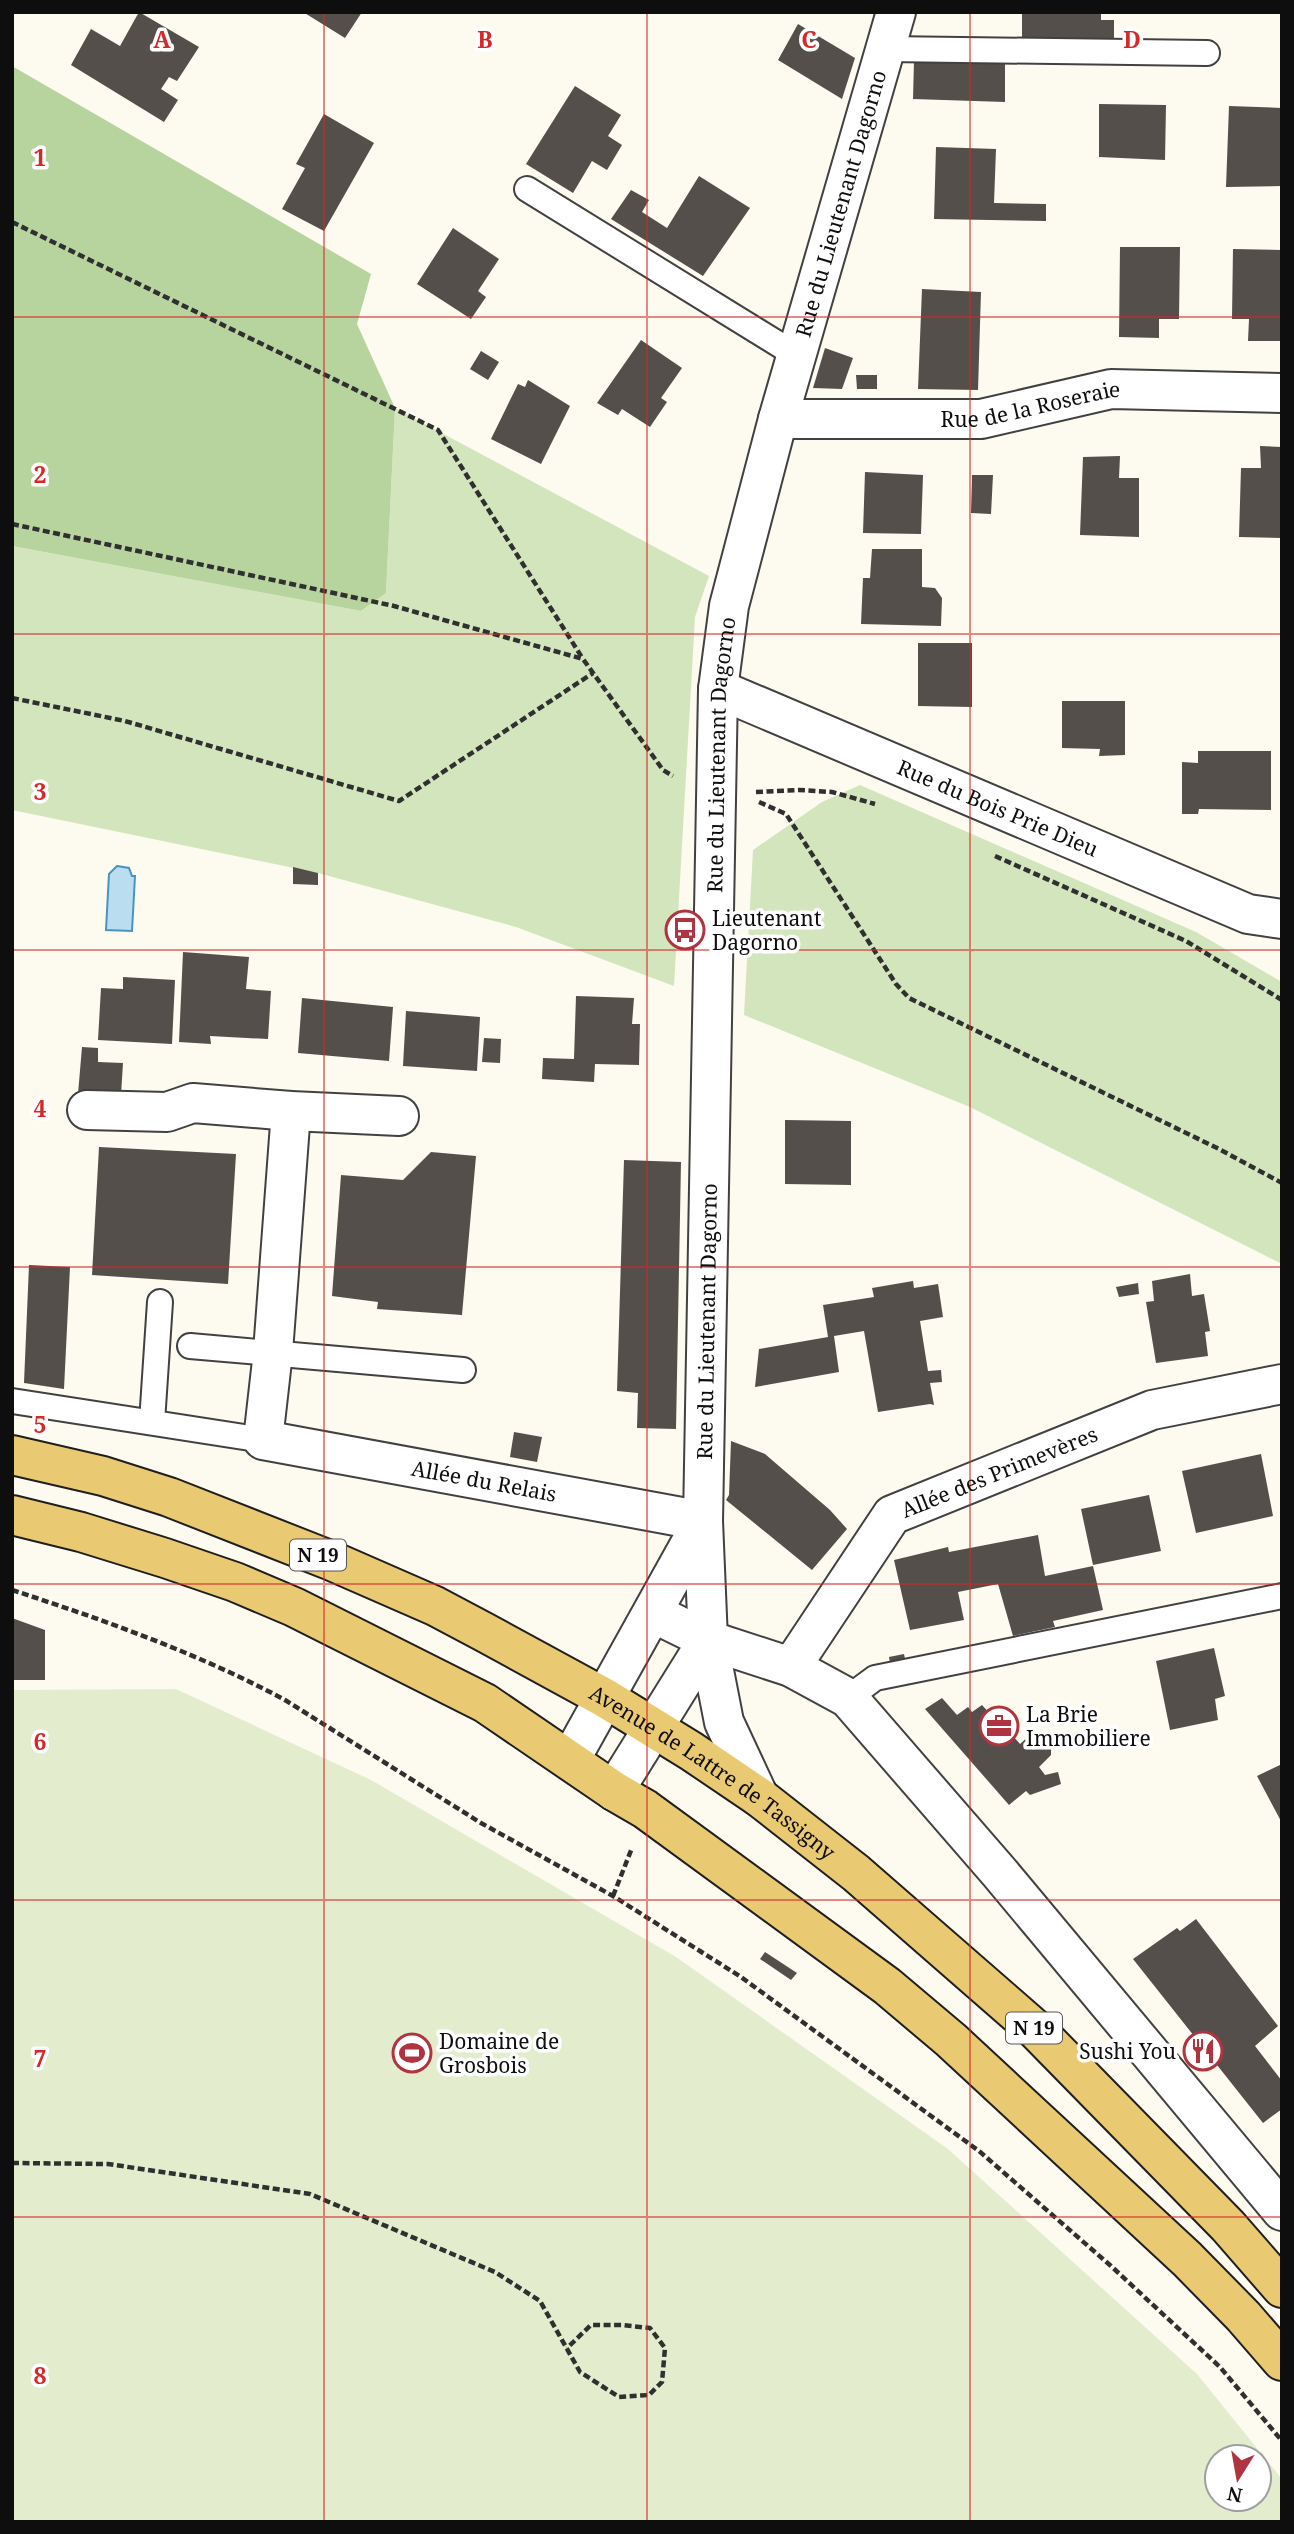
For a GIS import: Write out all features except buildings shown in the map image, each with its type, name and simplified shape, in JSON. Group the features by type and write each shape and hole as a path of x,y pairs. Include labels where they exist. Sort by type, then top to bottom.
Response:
{"main road":[{"name":"Avenue de Lattre de Tassigny","path":"12,1455 103,1476 156,1493 332,1561 435,1606 605,1698 760,1797 856,1873 1036,2030 1228,2227 1282,2288"},
{"path":"12,1515 81,1532 234,1582 294,1608 485,1703 645,1810 887,1986 951,2040 1187,2259 1282,2361"}],"street":[{"name":"Rue du Lieutenant Dagorno","path":"760,1797 724,1722 708,1640 703,1521 719,689 729,606 778,419 896,12"},
{"name":"Rue de la Roseraie","path":"778,419 981,419 1111,389 1282,393"},
{"name":"Rue du Bois Prie Dieu","path":"719,689 1248,914 1282,919"},
{"path":"87,1110 167,1112 193,1103 399,1116"},
{"path":"263,1440 273,1352 291,1111"},
{"name":"Allée des Primevères","path":"791,1667 892,1516 1152,1410 1282,1384"},
{"name":"Allée du Relais","path":"263,1440 703,1521"},
{"path":"570,1760 703,1521"},
{"path":"653,1613 708,1640 791,1667 848,1698 999,1872 1282,2211"},
{"path":"614,1791 708,1640"}],"lane":[{"path":"886,49 1207,53"},
{"path":"527,189 796,355"},
{"path":"152,1422 160,1302"},
{"path":"190,1346 463,1370"},
{"name":"Allée du Relais","path":"12,1401 263,1440"},
{"path":"848,1698 875,1678 1282,1595"}],"path":[{"path":"12,222 438,430 583,659 663,770 683,783"},
{"path":"12,524 394,606 583,659"},
{"path":"12,698 125,721 399,802 593,673"},
{"path":"877,805 832,792 799,790 751,795 786,814 896,984 909,998 1219,1149 1282,1183"},
{"path":"988,852 1186,941 1282,1000"},
{"path":"12,1590 146,1638 251,1681 481,1823 613,1896 741,1977 979,2151 1111,2266 1220,2367 1282,2441"},
{"path":"12,2163 108,2164 310,2194 495,2272 540,2301 580,2371 620,2398 649,2395 662,2382 665,2347 650,2328 591,2325 567,2348"}],"green space":[{"path":"12,66 371,274 357,324 395,408 386,593 361,611 12,546"},
{"path":"395,408 709,576 695,617 674,986 516,927 318,873 12,810 12,546 361,611 386,593"},
{"path":"860,785 1196,932 1282,982 1282,1264 970,1107 744,1015 753,850 822,802"},
{"name":"Domaine de Grosbois","path":"176,1689 371,1780 676,1957 948,2149 1197,2374 1253,2443 1203,2443 1203,2513 1273,2513 1273,2468 1282,2479 1282,2522 12,2522 12,1690"}],"water":[{"path":"117,866 129,868 132,876 135,876 132,931 106,930 109,874"}],"place":[{"name":"Lieutenant Dagorno","path":"685,930"},
{"name":"La Brie Immobiliere","path":"999,1726"},
{"name":"Sushi You","path":"1203,2051"},
{"name":"Domaine de Grosbois","path":"412,2053"}]}
